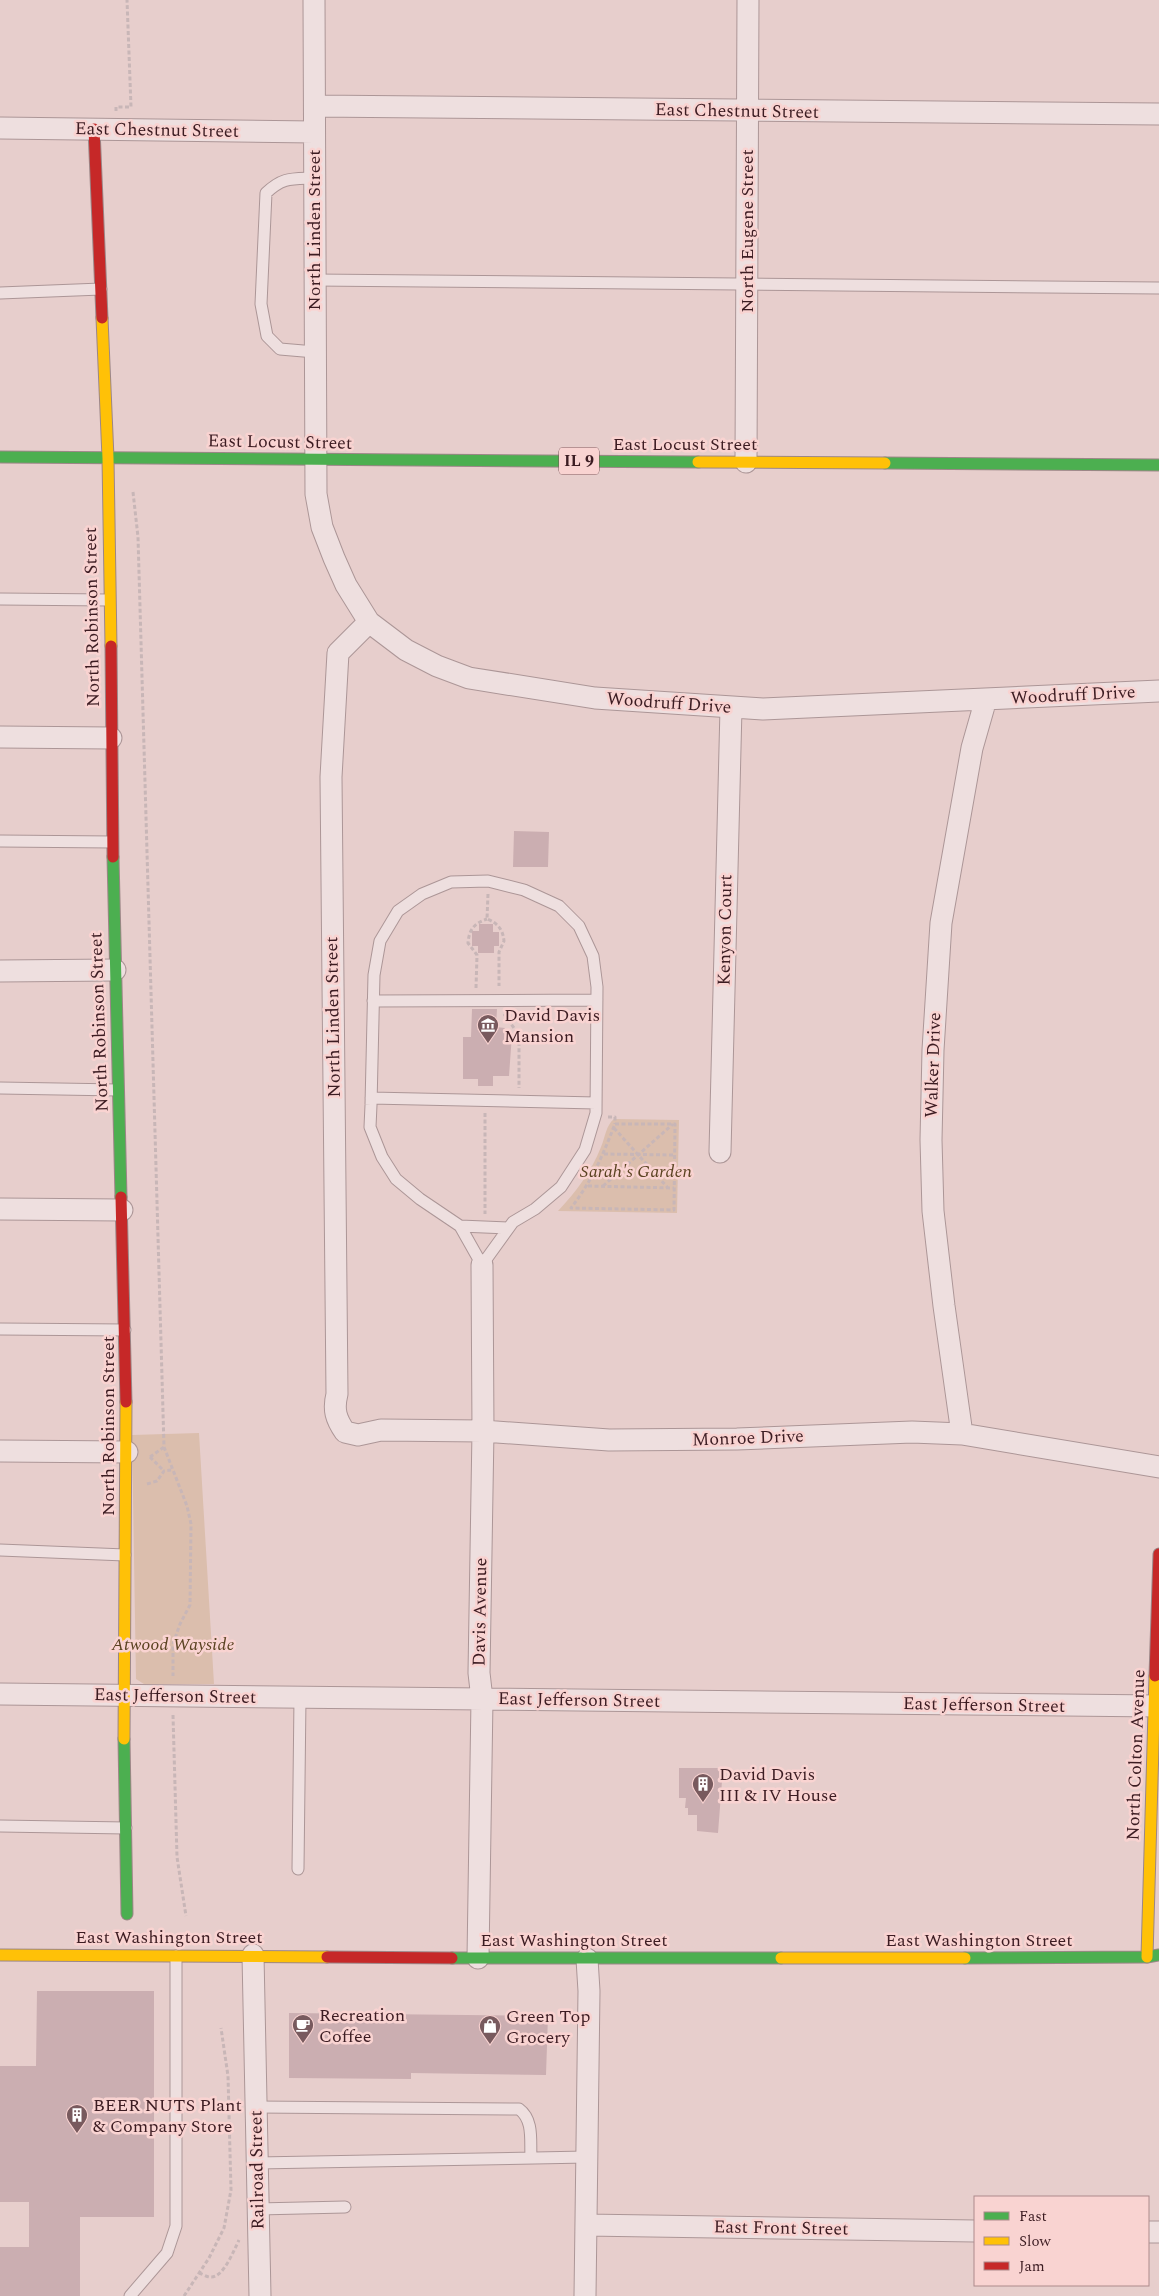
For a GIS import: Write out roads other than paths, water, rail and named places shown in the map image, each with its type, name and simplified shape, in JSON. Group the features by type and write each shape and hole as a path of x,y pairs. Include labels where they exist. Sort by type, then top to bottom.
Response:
{"main road":[{"name":"North Robinson Street","path":"94,129 108,458 112,842 125,1330 127,1452 123,1695 127,1914"},
{"name":"East Locust Street","path":"0,457 1159,465"},
{"name":"North Colton Avenue","path":"1153,1956 1159,1554"},
{"name":"East Washington Street","path":"0,1955 253,1955 587,1959 1153,1956 1159,1961"}],"street":[{"name":"North Linden Street","path":"314,0 315,460"},
{"name":"North Eugene Street","path":"746,462 748,0"},
{"name":"East Chestnut Street","path":"315,106 1159,114"},
{"name":"East Chestnut Street","path":"0,128 314,132"},
{"name":"Woodruff Drive","path":"315,460 316,494 322,527 346,585 369,622 406,650 438,666 469,678 595,698 731,708 815,708 1159,692"},
{"name":"North Linden Street","path":"340,1424 335,1414 334,1404 337,1394 331,776 338,653 369,622"},
{"name":"Walker Drive","path":"962,1434 933,1211 931,1140 933,1050 941,922 963,793 986,699"},
{"name":"Kenyon Court","path":"720,1152 731,708"},
{"path":"0,737 111,738"},
{"path":"0,971 115,970"},
{"path":"0,1209 122,1210"},
{"name":"Davis Avenue","path":"478,1958 482,1699 479,1672 483,1431 482,1265"},
{"name":"Monroe Drive","path":"340,1424 346,1432 358,1435 381,1430 483,1431 609,1440 737,1439 912,1432 962,1434 1159,1467"},
{"path":"0,1451 127,1452"},
{"name":"East Jefferson Street","path":"0,1694 1157,1706"},
{"name":"Railroad Street","path":"253,1955 260,2296"},
{"path":"585,2296 589,1991 587,1959"},
{"name":"East Front Street","path":"586,2225 974,2230"}],"lane":[{"path":"314,178 285,179 277,183 266,193 261,304 267,336 274,346 287,351 315,352"},
{"path":"314,280 1159,288"},
{"path":"0,293 101,290"},
{"path":"0,599 109,600"},
{"path":"0,840 112,842"},
{"path":"488,881 524,890 559,906 578,926 593,956 597,1000 596,1112 586,1150 561,1187 535,1209 513,1222 482,1265 460,1226 420,1199 396,1179 382,1157 370,1127 374,975 380,941 398,911 422,894 451,882 488,881"},
{"path":"373,1001 597,1000"},
{"path":"0,1088 118,1090"},
{"path":"371,1098 596,1102"},
{"path":"460,1226 508,1228"},
{"path":"0,1329 125,1330"},
{"path":"0,1550 125,1555"},
{"path":"298,1869 300,1698"},
{"path":"0,1826 126,1828"},
{"path":"130,2296 167,2253 176,2226 176,1955"},
{"path":"256,2107 519,2109 526,2114 529,2121 531,2158"},
{"path":"257,2163 587,2157"},
{"path":"258,2209 345,2207"}],"place":[{"name":"David Davis Mansion","path":"488,1044"},
{"name":"David Davis III & IV House","path":"703,1803"},
{"name":"Recreation Coffee","path":"303,2044"},
{"name":"Green Top Grocery","path":"490,2045"},
{"name":"BEER NUTS Plant & Company Store","path":"77,2134"}],"park label":[{"name":"Sarah's Garden","path":"636,1171"},
{"name":"Atwood Wayside","path":"173,1644"}]}
